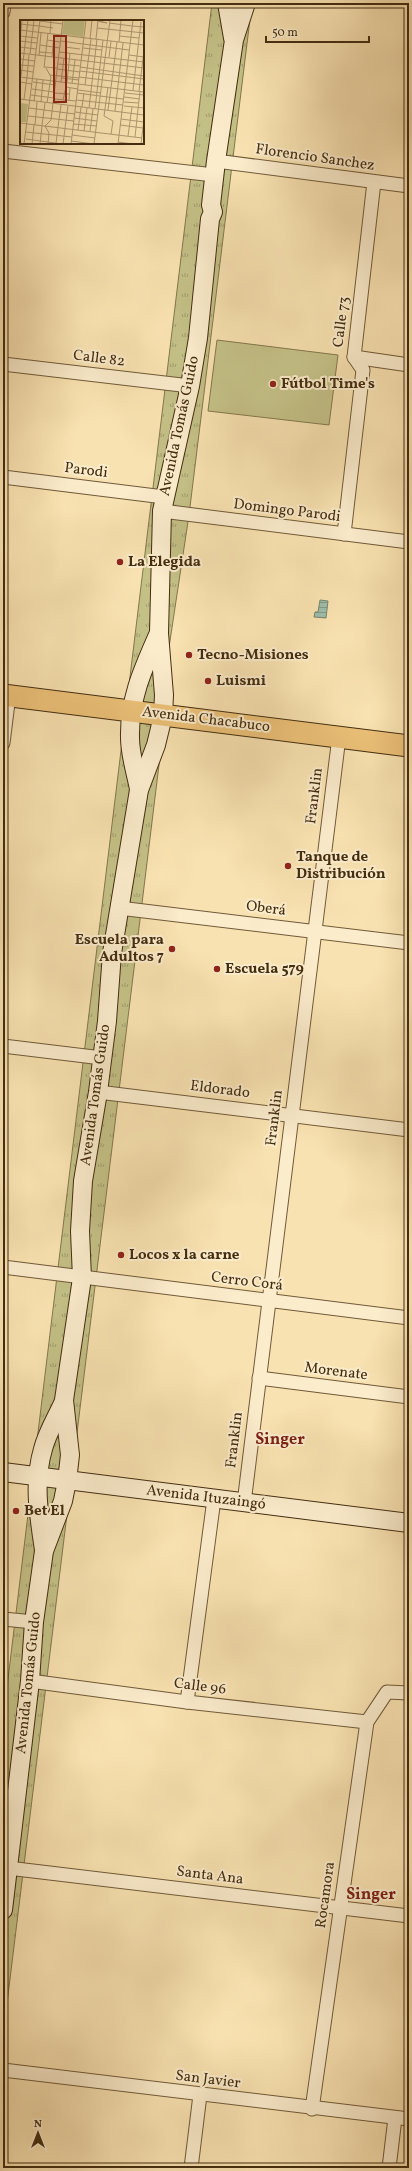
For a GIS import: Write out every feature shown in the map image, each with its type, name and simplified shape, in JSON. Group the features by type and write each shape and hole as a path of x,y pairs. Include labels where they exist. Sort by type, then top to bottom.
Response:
{"main road":[{"name":"Avenida Tomás Guido","path":"227,3 234,40"},
{"name":"Avenida Tomás Guido","path":"3,1910 8,1868 8,1833 30,1681 34,1622 44,1551 63,1501 70,1455 64,1400 82,1278 80,1231 83,1181 98,1092 112,953 139,790 156,745 163,716 164,695 159,632 163,504 190,386 198,338 215,168 234,40 246,3"},
{"name":"Avenida Tomás Guido","path":"139,790 130,739 132,711 136,688 159,632"},
{"name":"Avenida Chacabuco","path":"6,695 409,746"},
{"name":"Avenida Tomás Guido","path":"44,1551 36,1496 37,1476 43,1448 64,1400"},
{"name":"Avenida Ituzaingó","path":"3,1472 409,1523"}],"street":[{"path":"3,12 4,3"},
{"name":"Florencio Sanchez","path":"3,151 215,168 409,186"},
{"name":"Calle 73","path":"344,534 363,370 354,357 374,182"},
{"path":"354,357 409,365"},
{"name":"Calle 82","path":"3,364 190,386"},
{"name":"Parodi","path":"3,477 163,504"},
{"name":"Domingo Parodi","path":"163,504 344,534 409,542"},
{"path":"3,743 6,695"},
{"name":"Franklin","path":"244,1503 339,737"},
{"name":"Oberá","path":"119,908 409,943"},
{"path":"3,1046 102,1058"},
{"name":"Eldorado","path":"98,1092 409,1130"},
{"name":"Cerro Corá","path":"3,1268 409,1318"},
{"name":"Morenate","path":"259,1378 409,1397"},
{"path":"187,1702 214,1499"},
{"path":"3,1619 34,1622"},
{"name":"Calle 96","path":"30,1681 187,1702 367,1722"},
{"name":"Rocamora","path":"312,2109 367,1722 386,1692 409,1693"},
{"name":"Santa Ana","path":"8,1868 340,1909 409,1916"},
{"name":"San Javier","path":"3,2070 409,2120"},
{"path":"191,2168 200,2095"},
{"path":"389,2168 395,2118"}],"green space":[{"path":"212,3 252,3 189,515 168,654 165,716 3,2036 3,1720"},
{"name":"Fútbol Time's","path":"217,340 338,355 329,425 208,411"}],"shaded area":[{"path":"320,600 328,601 326,618 314,617 315,612 318,612"}],"place":[{"name":"Fútbol Time's","path":"273,384"},
{"name":"La Elegida","path":"120,562"},
{"name":"Tecno-Misiones","path":"189,655"},
{"name":"Luismi","path":"208,681"},
{"name":"Tanque de Distribución","path":"288,866"},
{"name":"Escuela para Adultos 7","path":"172,949"},
{"name":"Escuela 579","path":"217,969"},
{"name":"Locos x la carne","path":"121,1255"},
{"name":"Bet El","path":"16,1511"}],"district":[{"name":"Singer","path":"280,1440"},
{"name":"Singer","path":"371,1895"}]}
